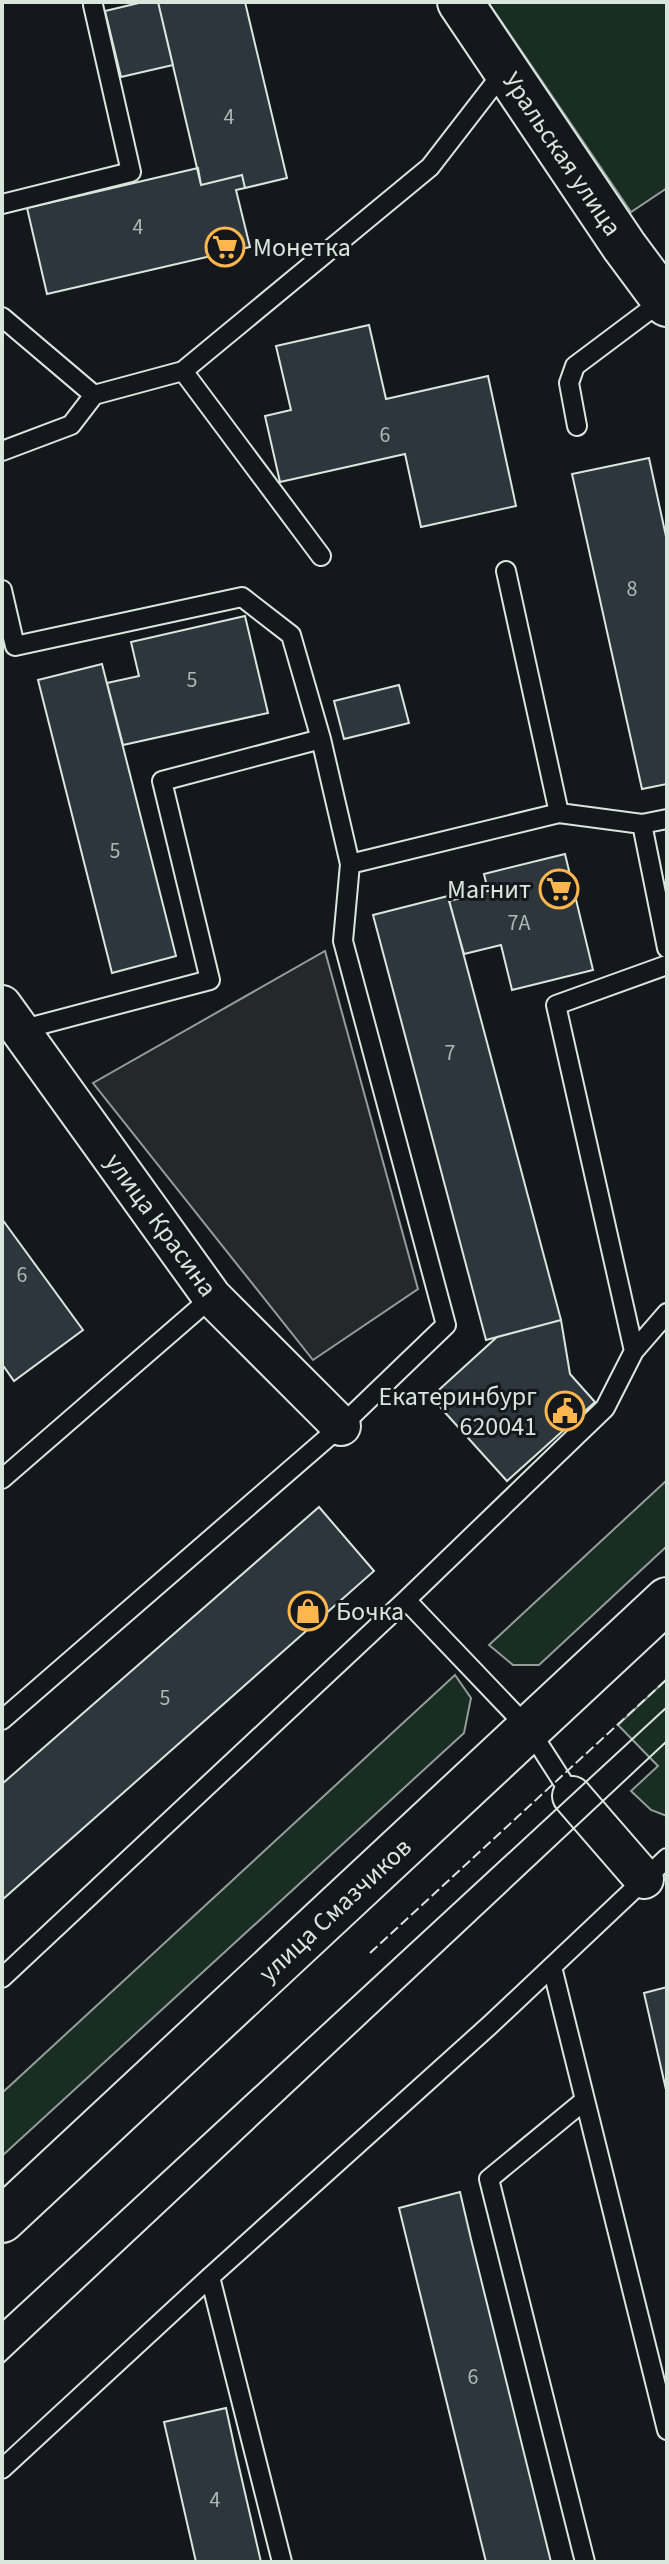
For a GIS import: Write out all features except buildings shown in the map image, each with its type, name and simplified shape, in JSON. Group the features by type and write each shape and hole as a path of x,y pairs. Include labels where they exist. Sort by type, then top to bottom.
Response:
{"main road":[{"name":"Уральская улица","path":"460,2 665,302"},
{"name":"улица Смазчиков","path":"2,2220 667,1600"}],"street":[{"name":"улица Красина","path":"11,1018 212,1297 341,1426"},
{"path":"572,1796 656,1869"}],"lane":[{"path":"2,204 131,172 93,5"},
{"path":"2,451 71,425 94,395 183,371 430,167 505,70"},
{"path":"577,426 569,383 575,366 665,302"},
{"path":"2,317 94,395"},
{"path":"183,371 321,556"},
{"path":"506,571 559,813"},
{"path":"2,590 15,646 242,597 291,635 321,739 350,864 343,941 446,1325 341,1426 2,1720"},
{"path":"11,1018 210,980 162,781 321,739"},
{"path":"350,864 559,813 642,824 667,819"},
{"path":"642,824 667,948"},
{"path":"634,1351 556,1005 667,965"},
{"path":"4,1473 212,1297"},
{"path":"2,1978 406,1600 605,1408 634,1351 667,1313"},
{"path":"406,1600 529,1729 572,1796"},
{"path":"2,2469 479,2036 656,1869"},
{"path":"552,1967 667,2430"},
{"path":"585,2100 489,2179 585,2562"},
{"path":"210,2277 282,2562"}],"green space":[{"path":"488,2 667,2 667,188 631,212"},
{"path":"667,1480 667,1546 539,1665 513,1665 489,1645"},
{"path":"455,1675 471,1698 464,1733 2,2156 2,2093"},
{"path":"667,1679 667,1816 651,1810 631,1791 658,1766 618,1725"}],"shaded area":[{"path":"325,951 418,1289 313,1360 93,1083"}],"tram line":[{"path":"2,2321 667,1707"},
{"path":"2,2364 667,1741"}],"fence":[{"path":"370,1953 667,1679"}],"place":[{"name":"Монетка","path":"225,247"},
{"name":"Магнит","path":"559,889"},
{"name":"Екатеринбург 620041","path":"565,1411"},
{"name":"Бочка","path":"308,1611"}]}
